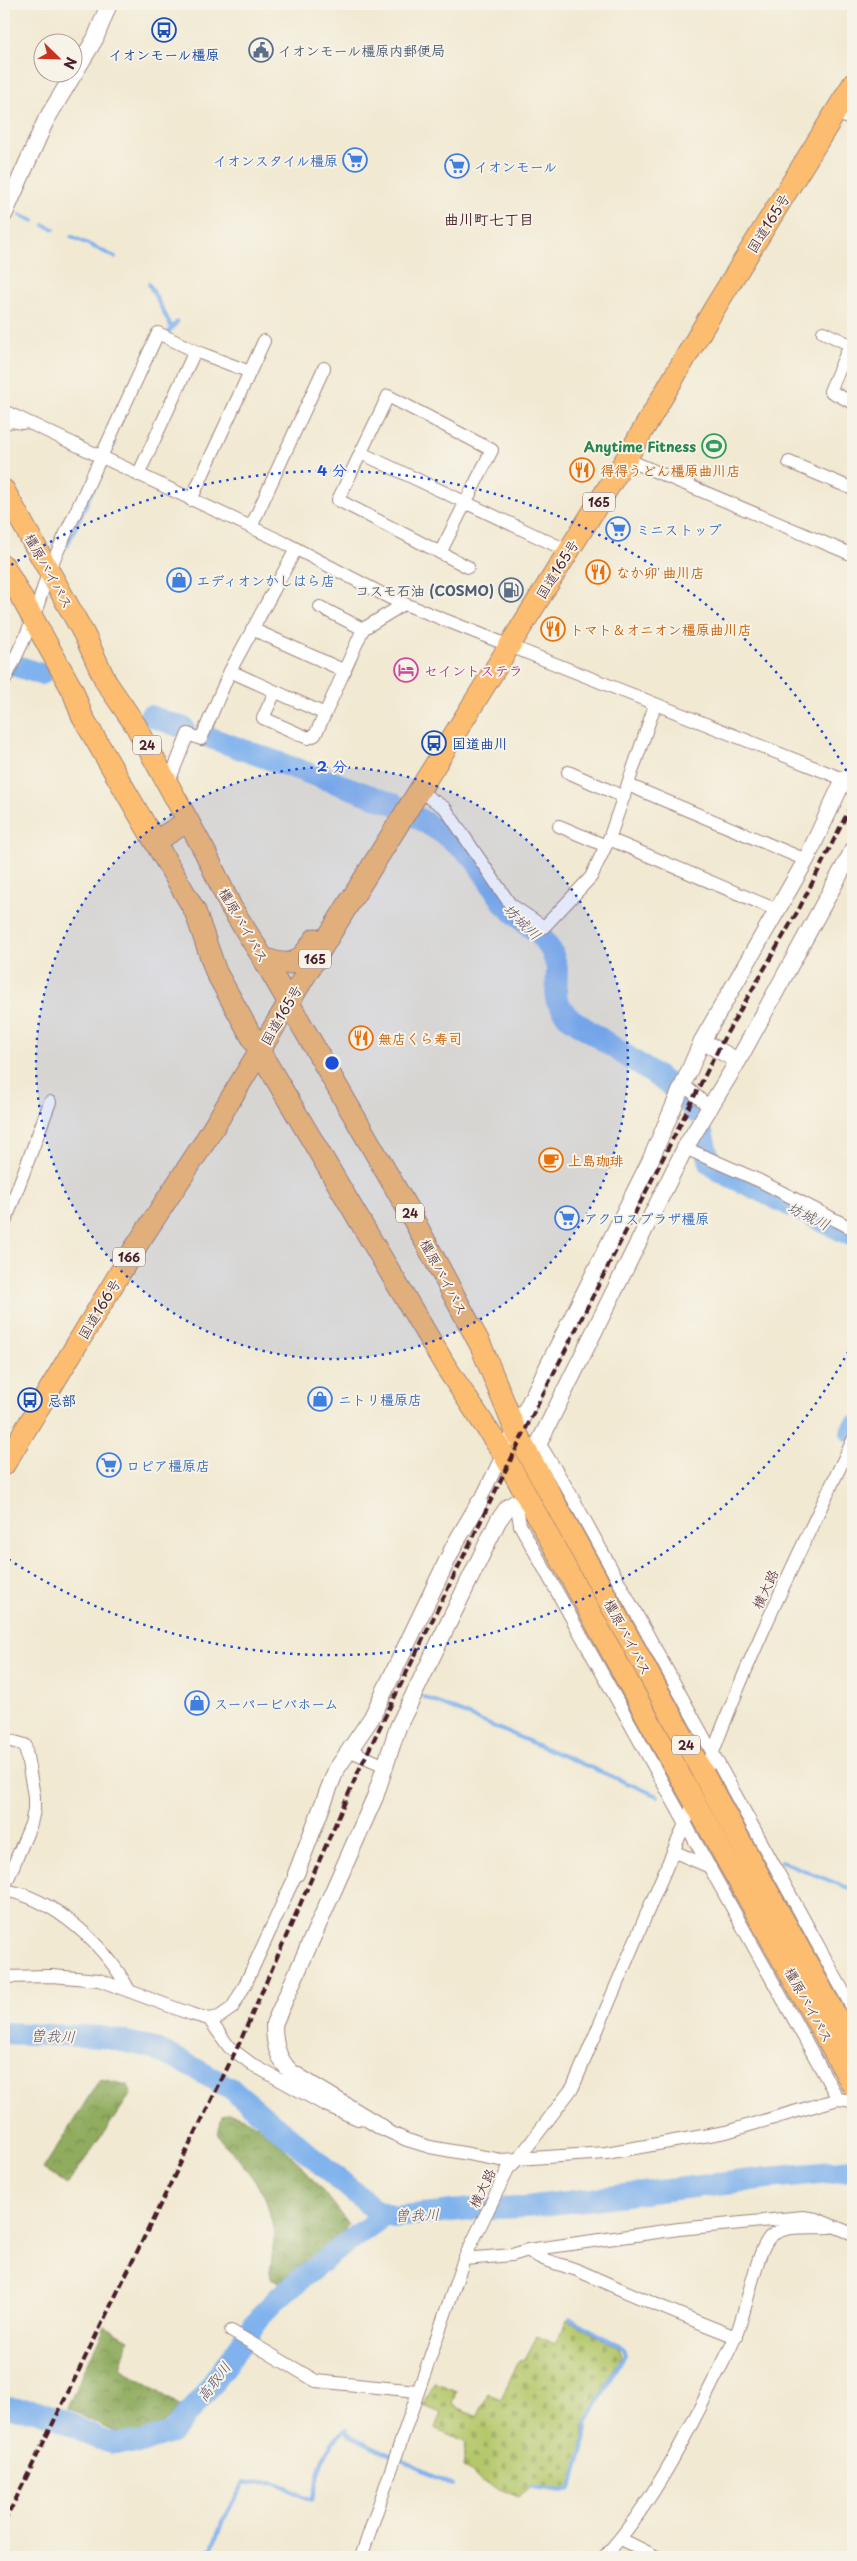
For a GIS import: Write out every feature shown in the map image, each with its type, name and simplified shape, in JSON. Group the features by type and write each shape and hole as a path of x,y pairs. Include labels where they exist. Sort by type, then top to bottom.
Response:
{"highway":[{"name":"国道165号","path":"260,1052 288,1002 341,916 626,459 714,309 845,117 853,84"},
{"name":"橿原バイパス","path":"4,490 85,636 106,682 136,726 168,784 231,907 263,958 411,1215 481,1346 516,1432 533,1447 844,2042 846,2092"},
{"name":"橿原バイパス","path":"4,566 73,691 82,716 195,911 216,972 260,1052 446,1367 503,1453 521,1499 695,1801 844,2042"},
{"path":"156,841 188,821"},
{"path":"263,958 282,964 295,962 305,955 321,931 341,916"},
{"name":"国道166号","path":"4,1465 135,1248 260,1052"}],"street":[{"path":"4,215 46,120 96,39 110,4"},
{"path":"823,332 851,346 830,391 853,403"},
{"path":"4,682 33,620 49,570 105,460 163,335 250,372"},
{"path":"192,500 264,341"},
{"path":"138,475 195,350"},
{"path":"251,527 324,368"},
{"path":"440,553 492,450 388,396 338,500 440,553 468,567"},
{"path":"4,411 28,424 251,527 404,604 588,675 655,705 849,781 702,1042 650,1161 516,1432 503,1453 479,1504 458,1538 372,1717 336,1770 296,1874 232,2008 224,2015 208,2019"},
{"path":"4,424 11,421 28,424"},
{"path":"361,453 465,504 568,551"},
{"path":"626,459 853,555"},
{"path":"789,462 853,488"},
{"path":"168,784 188,734 201,738 230,671 296,549"},
{"path":"275,692 263,718 308,738 315,735 363,629 404,604"},
{"path":"320,607 363,629"},
{"path":"252,629 345,671"},
{"path":"230,671 325,714"},
{"path":"419,792 445,808 510,904 544,927 591,877 608,842 655,705"},
{"path":"568,772 624,797"},
{"path":"628,785 806,860"},
{"path":"559,826 608,842 778,910"},
{"path":"853,850 738,1061 686,1148 533,1447 570,1493 853,2009"},
{"path":"702,1042 738,1061"},
{"path":"684,1085 709,1107"},
{"path":"4,1225 50,1102"},
{"path":"686,1148 760,1181 853,1229"},
{"name":"横大路","path":"361,2557 416,2391 466,2255 508,2169 519,2158 573,2087 686,1826 712,1754 777,1597 853,1440"},
{"path":"521,1499 502,1515 398,1727 375,1797 274,2024 274,2040 284,2064 291,2072 383,2128 407,2140 430,2147 485,2158 606,2153 726,2132 846,2092"},
{"path":"521,1499 520,1525 686,1826 853,2101"},
{"path":"4,1739 25,1745 34,1796 31,1824 4,1889 43,1903 90,1938 118,1970 129,1990"},
{"path":"349,1750 385,1766"},
{"path":"675,1852 710,1867"},
{"path":"4,1977 77,1977 99,1980 208,2019 229,2046 253,2065 323,2104 383,2128"},
{"path":"466,2255 512,2255 528,2250 748,2220 804,2217 816,2219 830,2227 853,2234"},
{"path":"604,2557 621,2538 685,2439 736,2337 746,2312 761,2249 770,2236 780,2230 830,2227"},
{"path":"528,2250 536,2256 556,2261 652,2305 736,2337"},
{"path":"231,2331 256,2348 316,2381 416,2391"},
{"path":"621,2538 657,2557"}],"green space":[{"path":"100,2079 128,2085 131,2094 67,2185 43,2169"},
{"path":"227,2114 242,2117 259,2127 276,2141 310,2176 348,2224 343,2233 279,2282 271,2278 270,2272 275,2232 264,2194 237,2156 223,2143 218,2135 222,2116"},
{"path":"568,2320 619,2348 621,2356 584,2426 584,2441 570,2487 567,2490 531,2486 520,2497 481,2482 471,2472 463,2468 466,2442 435,2428 441,2413 424,2406 434,2382 456,2391 452,2405 478,2416 488,2394 501,2399 519,2360 525,2359 537,2336 555,2344"},
{"path":"105,2326 129,2339 120,2368 181,2406 151,2432 130,2435 108,2429 67,2408"}],"waterway":[{"path":"20,215 34,221"},
{"path":"44,225 54,229"},
{"path":"71,236 115,257"},
{"path":"149,284 172,328"},
{"path":"167,334 177,322"},
{"path":"67,546 114,443"},
{"name":"坊城川","path":"4,662 41,674"},
{"name":"坊城川","path":"150,716 184,728"},
{"name":"坊城川","path":"205,736 394,804"},
{"name":"坊城川","path":"418,818 445,835 473,857 505,905 541,936 552,952 557,968 556,999 567,1016 674,1088"},
{"name":"坊城川","path":"686,1100 695,1112"},
{"name":"坊城川","path":"703,1136 710,1163 719,1171 853,1236"},
{"name":"坊城川","path":"853,1427 851,1432 853,1433"},
{"path":"424,1697 658,1796"},
{"path":"781,1861 853,1890"},
{"name":"曽我川","path":"4,2033 102,2037 146,2046 177,2059 232,2089 374,2209 393,2217 471,2209 525,2207 768,2178 853,2170"},
{"name":"高取川","path":"4,2408 35,2410 63,2420 100,2440 115,2443 140,2443 171,2433 204,2395 262,2314 280,2296 334,2252 385,2215"},
{"path":"532,2487 561,2491 571,2489 586,2437 586,2423 625,2354 623,2348 571,2319"},
{"path":"208,2557 224,2519 244,2483 274,2482 312,2500 322,2461 337,2437 346,2430 349,2435 453,2485"}],"railway":[{"path":"4,2523 239,2044 359,1770 537,1406 724,1038 799,909 853,802"}],"place":[{"name":"イオンモール橿原","path":"164,30"},
{"name":"イオンモール橿原内郵便局","path":"261,50"},
{"name":"イオンスタイル橿原","path":"355,160"},
{"name":"イオンモール","path":"457,166"},
{"name":"Anytime Fitness","path":"714,446"},
{"name":"得得うどん橿原曲川店","path":"582,470"},
{"name":"ミニストップ","path":"618,529"},
{"name":"なか卯 曲川店","path":"598,572"},
{"name":"エディオンかしはら店","path":"179,580"},
{"name":"コスモ石油 (COSMO)","path":"511,590"},
{"name":"トマト＆オニオン橿原曲川店","path":"553,629"},
{"name":"セイントステラ","path":"406,670"},
{"name":"国道曲川","path":"434,743"},
{"name":"無店くら寿司","path":"361,1038"},
{"name":"上島珈琲","path":"551,1160"},
{"name":"アクロスプラザ橿原","path":"567,1218"},
{"name":"ニトリ橿原店","path":"320,1399"},
{"name":"忌部","path":"30,1400"},
{"name":"ロピア橿原店","path":"109,1465"},
{"name":"スーパービバホーム","path":"197,1703"}],"district":[{"name":"曲川町七丁目","path":"489,218"}]}
